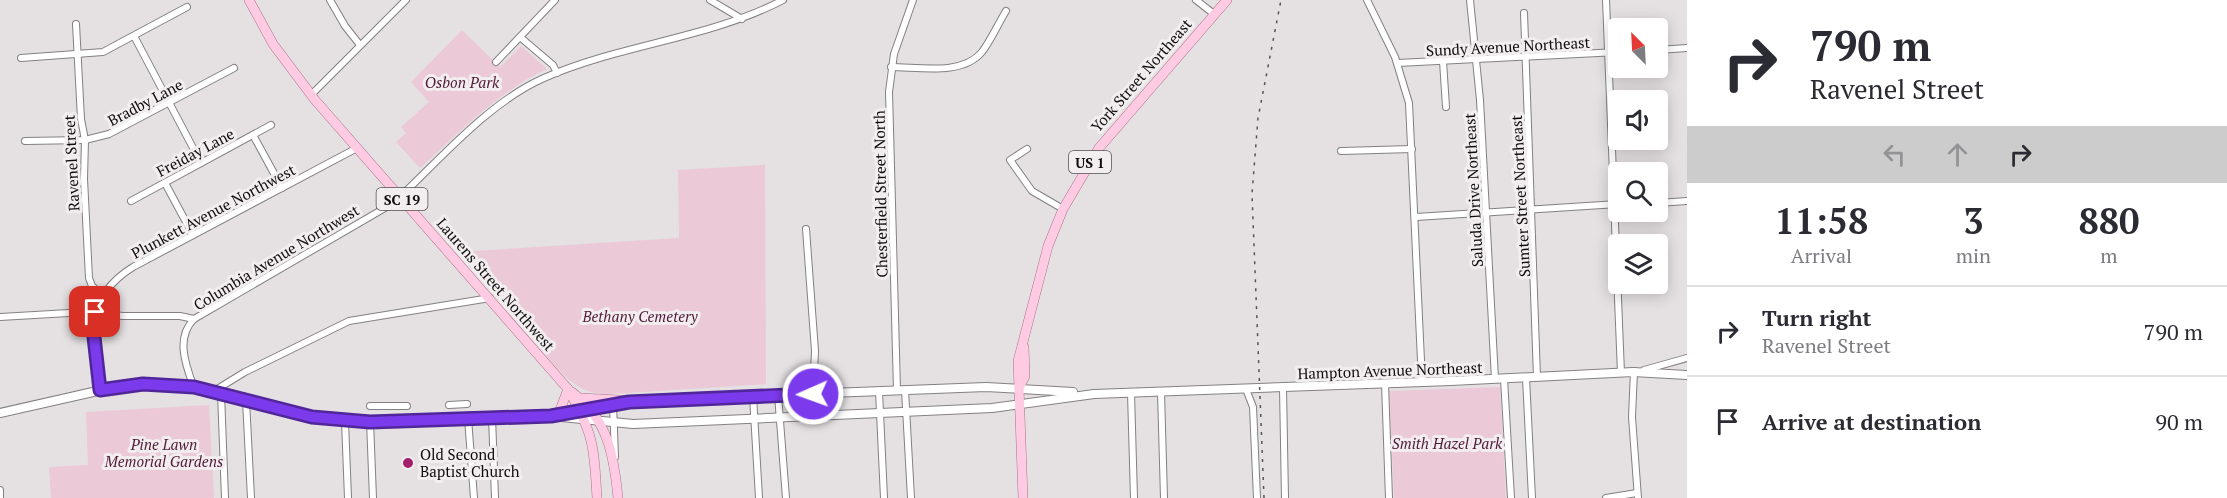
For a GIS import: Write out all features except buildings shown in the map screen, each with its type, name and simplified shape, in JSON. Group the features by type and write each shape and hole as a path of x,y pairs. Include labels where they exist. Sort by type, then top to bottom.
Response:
{"main road":[{"name":"Laurens Street Northwest","path":"249,0 273,44 311,95 568,389 586,421 593,440 597,498"},
{"name":"York Street Northeast","path":"1023,498 1019,388 1025,376 1024,342 1043,262 1063,209 1110,133 1227,0"},
{"name":"Laurens Street Northwest","path":"568,389 579,397 601,422 615,464 618,498"},
{"path":"555,415 568,389"},
{"path":"579,397 598,401 636,401"},
{"path":"593,440 601,436 608,438"}],"street":[{"path":"330,0 360,45"},
{"path":"311,95 406,0"},
{"path":"496,62 555,0"},
{"path":"710,0 742,19"},
{"name":"Columbia Avenue Northwest","path":"194,387 183,341 194,319 401,198 499,106 532,84 557,72 742,19 783,0"},
{"name":"Chesterfield Street North","path":"911,498 906,411 901,390 889,92 891,67 913,0"},
{"path":"1196,0 1214,14"},
{"path":"1366,0 1398,63 1409,103 1422,382"},
{"name":"Saluda Drive Northeast","path":"1470,0 1477,59 1499,379"},
{"path":"1606,0 1608,35"},
{"path":"21,58 103,52 187,7"},
{"path":"891,67 957,67 968,63 982,51 1006,11"},
{"name":"Sumter Street Northeast","path":"1524,13 1537,377"},
{"name":"Ravenel Street","path":"76,24 81,119 85,140 84,179 89,278 92,286 102,295"},
{"path":"134,36 201,163"},
{"path":"520,37 553,65 557,72"},
{"path":"1668,49 1687,48"},
{"name":"Sundy Avenue Northeast","path":"1398,63 1608,53"},
{"path":"1443,61 1446,107"},
{"name":"Bradby Lane","path":"25,141 85,140 116,132 234,68"},
{"path":"1610,78 1615,162"},
{"name":"Freiday Lane","path":"131,201 272,125"},
{"path":"253,135 282,188"},
{"name":"Plunkett Avenue Northwest","path":"95,312 102,295 125,272 357,148"},
{"path":"1027,149 1010,160 1032,191 1063,209"},
{"path":"1341,151 1412,149"},
{"path":"165,183 193,235"},
{"path":"1668,202 1687,201"},
{"path":"1416,217 1608,205"},
{"path":"1617,222 1621,373"},
{"path":"806,229 815,351 813,394"},
{"path":"218,392 245,372 349,321 490,298"},
{"path":"95,312 94,337 100,390"},
{"path":"0,317 95,312 123,316 180,316 194,319"},
{"path":"1606,498 1638,496 1633,372 1687,358"},
{"name":"Hampton Avenue Northeast","path":"555,415 636,401 901,390 1019,388 1094,394 1633,372 1687,375"},
{"path":"1526,378 1532,498"},
{"path":"1499,379 1511,498"},
{"path":"1385,383 1389,498"},
{"path":"0,413 100,390 143,384 194,387 312,417 345,421 555,415"},
{"path":"1283,388 1285,498"},
{"path":"1246,389 1253,407 1257,498"},
{"path":"879,391 884,498"},
{"path":"218,392 225,498"},
{"path":"1161,392 1164,498"},
{"path":"1131,393 1134,498"},
{"name":"Hampton Avenue Northeast","path":"555,415 586,421 615,423 755,418 1019,405 1094,394"},
{"path":"778,395 786,498"},
{"path":"753,396 759,498"},
{"path":"246,400 251,498"},
{"path":"449,405 464,404 474,498"},
{"name":"Laurens Street Northwest","path":"613,404 615,464"},
{"path":"370,406 406,406"},
{"path":"388,406 388,421"},
{"path":"492,417 495,498"},
{"path":"345,421 348,498"},
{"path":"370,422 373,498"},
{"path":"0,490 0,498"}],"green space":[{"name":"Osbon Park","path":"462,30 500,67 521,46 547,69 495,101 420,168 396,142 406,133 401,127 429,102 411,82"},
{"name":"Bethany Cemetery","path":"765,165 766,384 611,394 587,391 574,384 556,367 465,258 474,251 679,238 678,170"},
{"name":"Smith Hazel Park","path":"1500,387 1506,498 1394,498 1389,391"},
{"name":"Pine Lawn Memorial Gardens","path":"209,405 214,498 51,498 49,467 88,465 86,412"}],"railway":[{"path":"1264,498 1252,194 1258,118 1281,0"}],"place":[{"name":"Old Second Baptist Church","path":"408,463"}],"route":[{"path":"95,312 94,337 100,390 143,384 194,387 274,409 332,420 388,421 551,416 622,402 813,394"}]}
